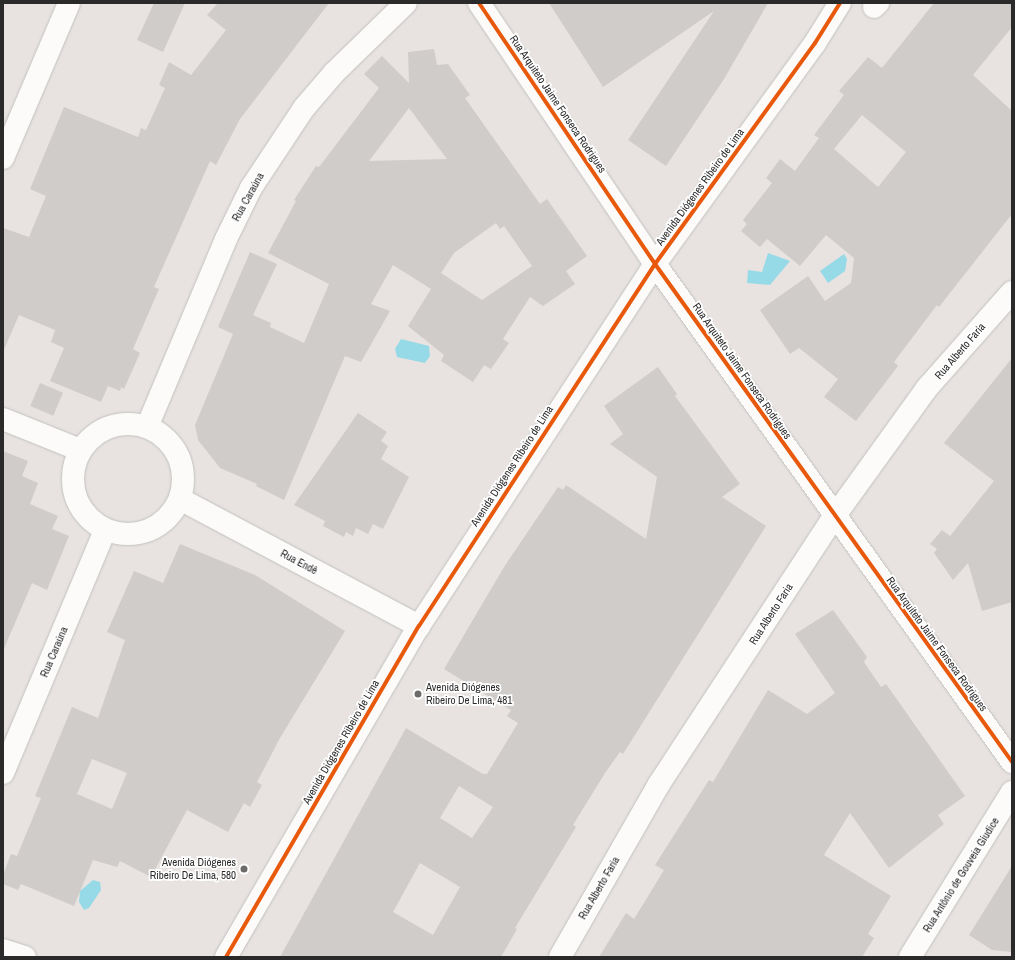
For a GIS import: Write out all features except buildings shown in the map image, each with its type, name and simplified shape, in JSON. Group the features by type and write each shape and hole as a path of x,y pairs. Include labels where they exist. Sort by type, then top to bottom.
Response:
{"street":[{"path":"3,158 69,3"},
{"name":"Rua Caraúna","path":"147,427 226,239 251,188 296,120 334,73 406,3"},
{"name":"Rua Arquiteto Jaime Fonseca Rodrigues","path":"479,3 655,264 834,517 1012,762"},
{"name":"Avenida Diógenes Ribeiro de Lima","path":"226,957 419,626 655,264 815,44 840,3"},
{"name":"Rua Alberto Faria","path":"560,957 659,784 834,517 927,388 1012,292"},
{"path":"3,419 80,450"},
{"path":"117,424 147,427 162,435 174,448 181,464 183,482 180,499 172,512 149,531 120,534 106,530 81,510 74,496 74,464 80,450 102,429 117,424"},
{"name":"Rua Endê","path":"180,499 419,626"},
{"name":"Rua Caraúna","path":"3,773 106,530"},
{"name":"Rua Antônio de Gouveia Giudice","path":"910,957 1012,792"},
{"path":"3,950 25,957"}],"water":[{"path":"768,253 790,261 770,285 747,283 748,270 762,272"},
{"path":"844,254 847,259 845,271 828,283 820,271"},
{"path":"401,339 429,346 430,356 425,363 397,357 395,349"},
{"path":"93,880 100,882 101,890 89,908 84,910 79,902 80,891"}],"cycle path":[{"path":"479,3 655,264 1012,762"},
{"path":"226,957 419,626 655,264 815,43 840,3"}],"place":[{"name":"Avenida Diógenes Ribeiro De Lima, 481","path":"418,694"},
{"name":"Avenida Diógenes Ribeiro De Lima, 580","path":"244,869"}]}
